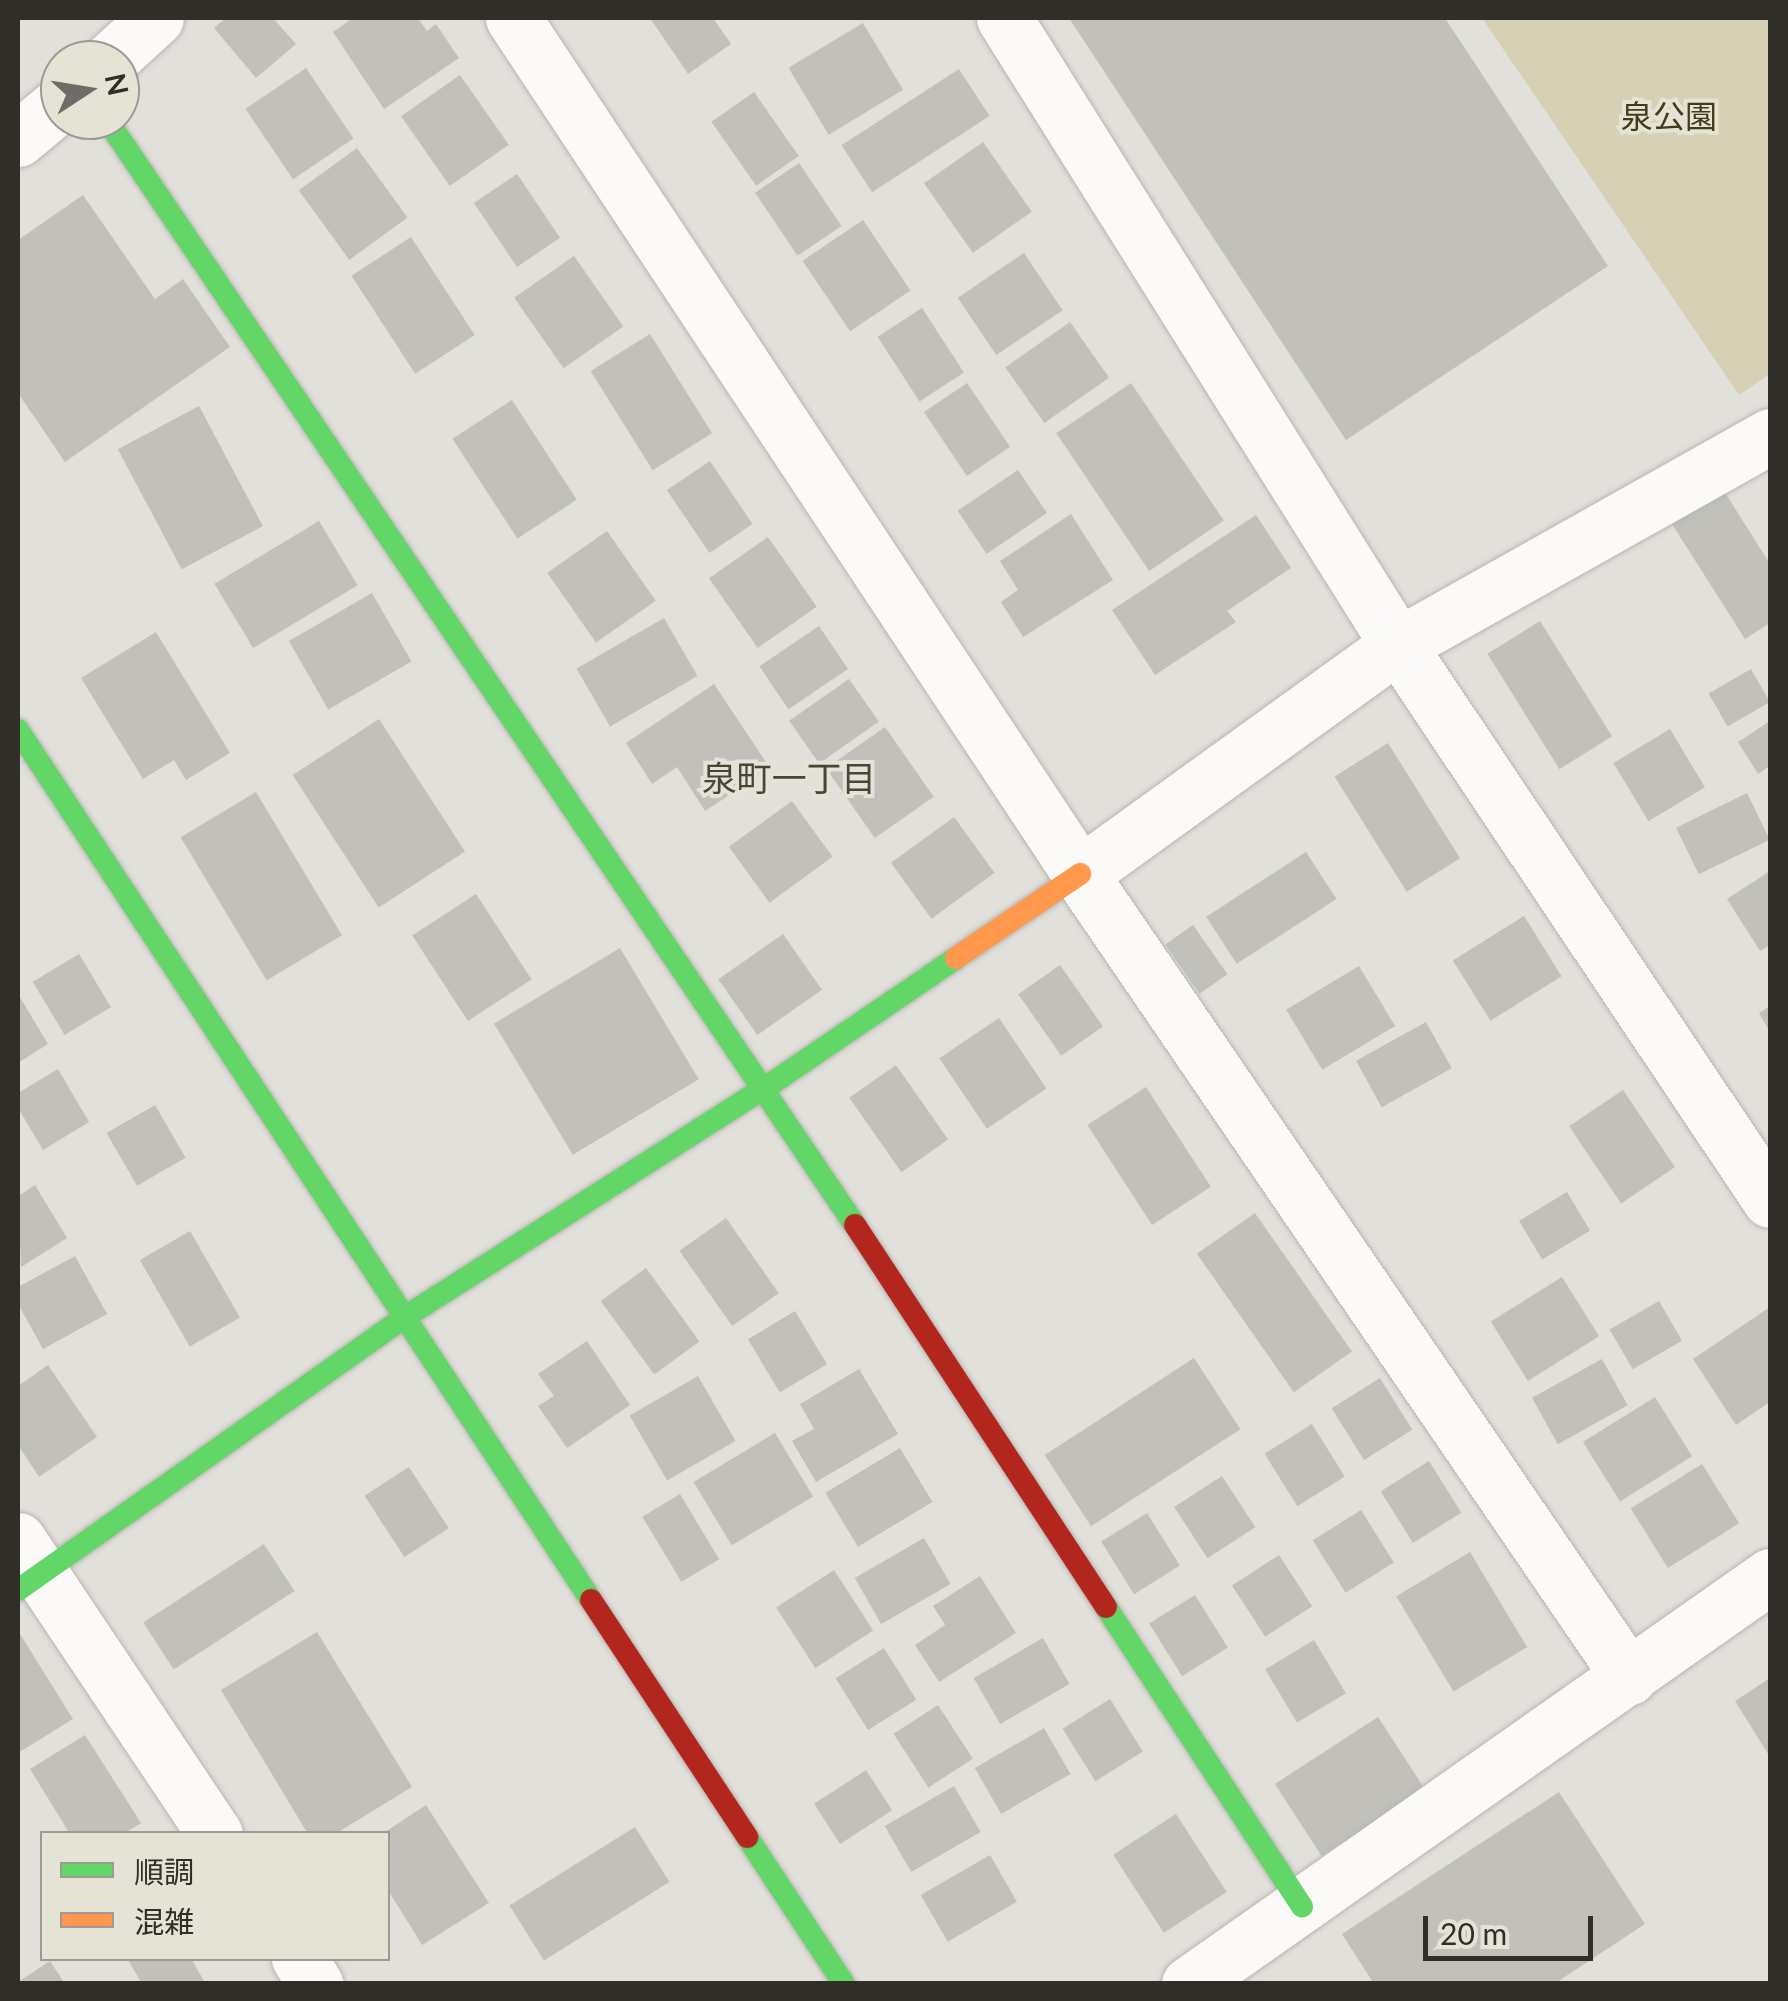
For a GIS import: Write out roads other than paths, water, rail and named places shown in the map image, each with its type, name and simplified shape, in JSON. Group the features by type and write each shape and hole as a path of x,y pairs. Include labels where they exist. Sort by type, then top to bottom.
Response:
{"street":[{"path":"132,40 156,18"},
{"path":"513,18 1080,874 1629,1677"},
{"path":"1004,18 1398,645 1770,1200"},
{"path":"18,139 40,121"},
{"path":"121,140 765,1088 1302,1907"},
{"path":"213,1831 25,1568 765,1088 1080,874 1398,645 1768,443"},
{"path":"18,730 844,1984"},
{"path":"1190,1984 1770,1576"},
{"path":"300,1961 315,1984"}],"district":[{"name":"泉町一丁目","path":"789,777"}],"park label":[{"name":"泉公園","path":"1669,116"}]}
